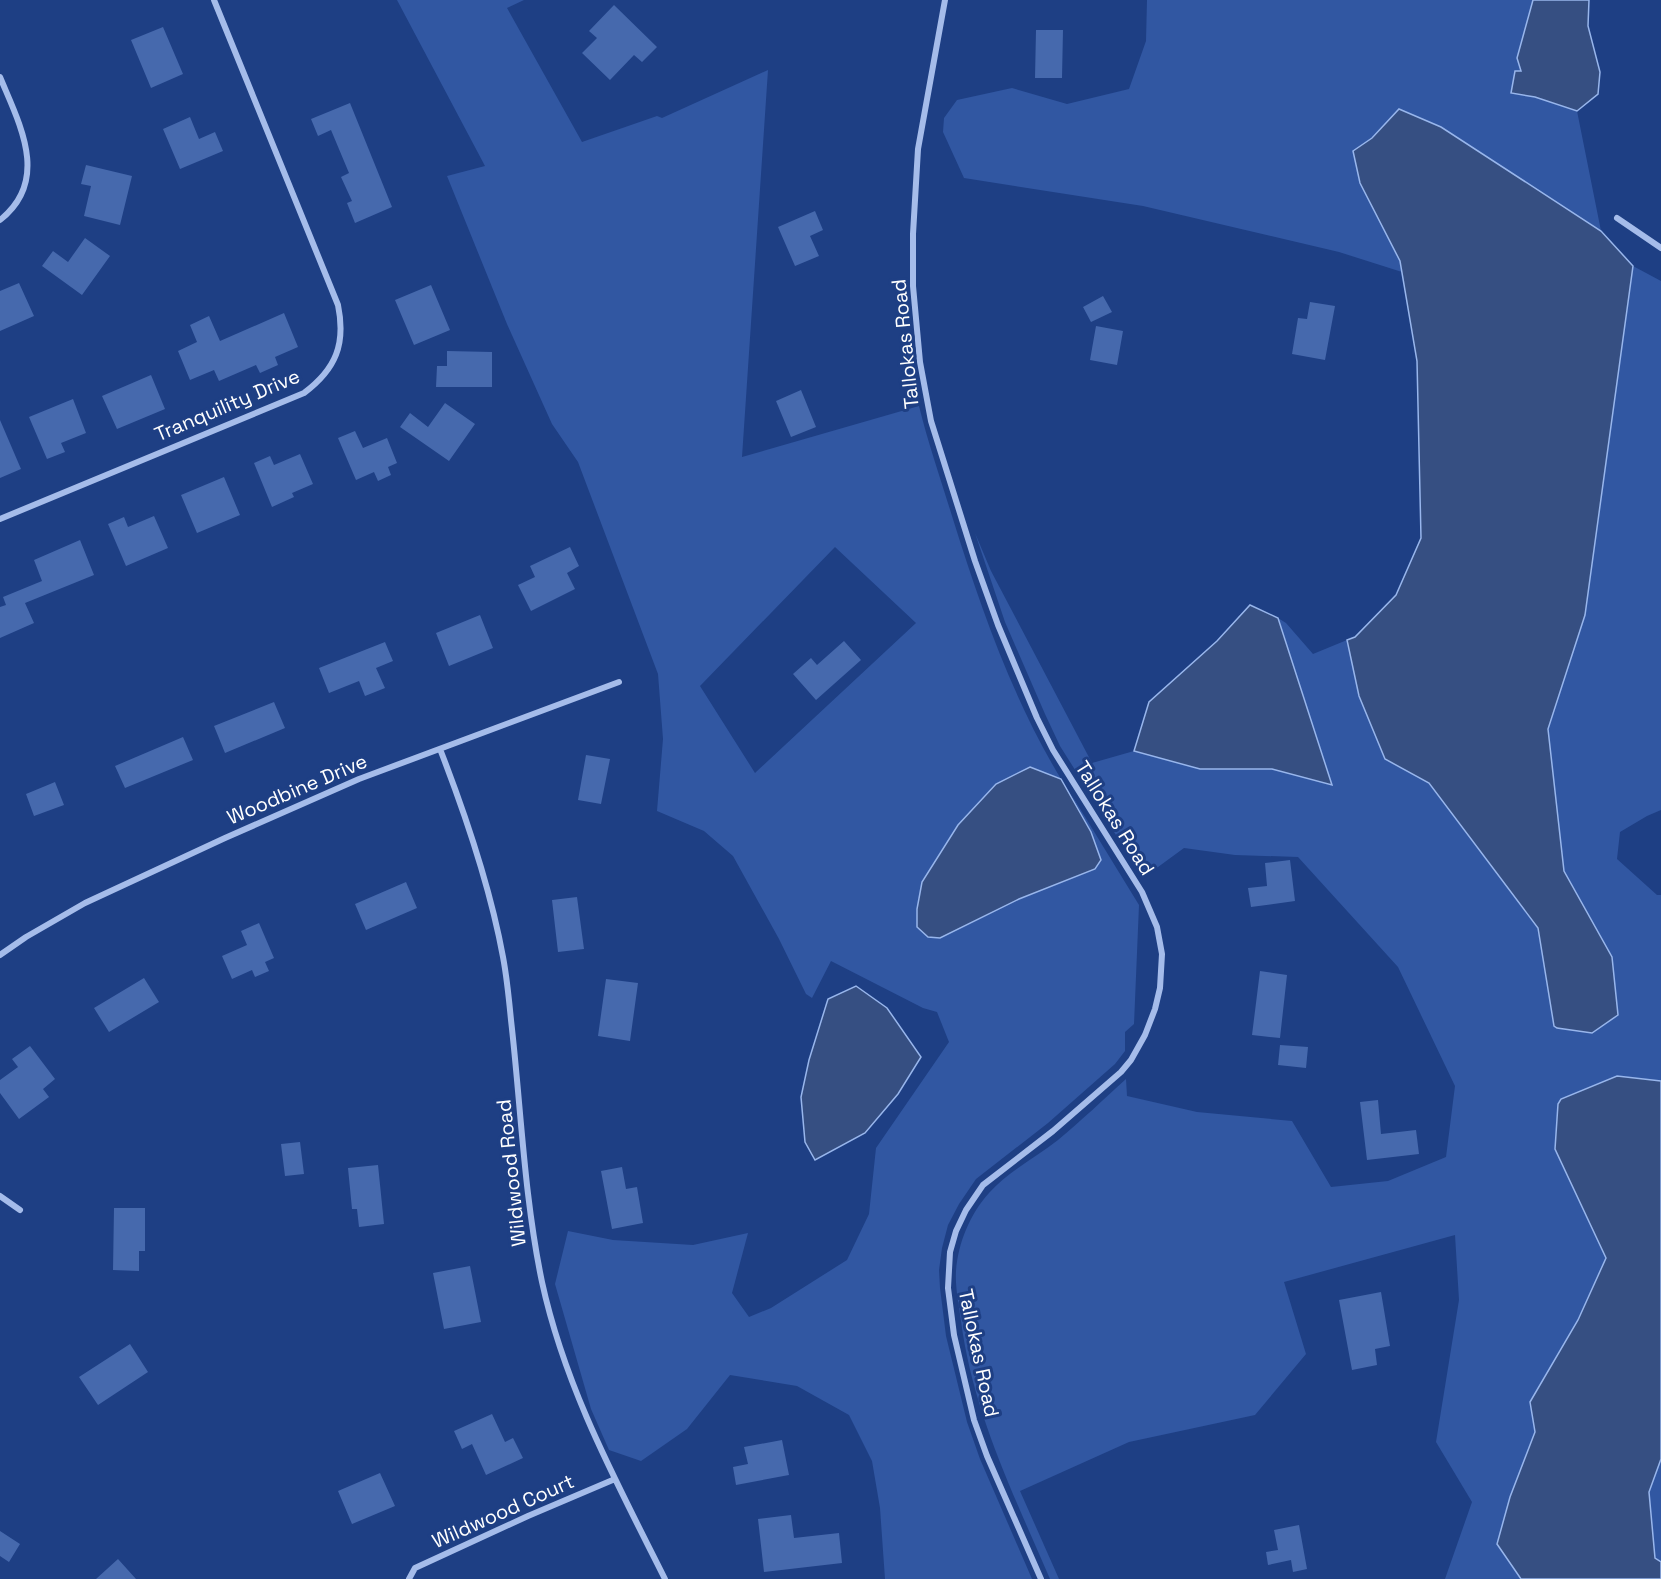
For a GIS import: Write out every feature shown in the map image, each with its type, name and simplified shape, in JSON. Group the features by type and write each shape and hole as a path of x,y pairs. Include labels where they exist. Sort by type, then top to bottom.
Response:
{"street":[{"name":"Tranquility Drive","path":"0,519 304,393 329,370 336,356 341,322 338,305 214,0"},
{"name":"Tallokas Road","path":"945,0 918,149 913,234 913,286 920,362 929,411 975,561 1024,687 1053,750 1142,892 1157,927 1162,954 1160,988 1155,1009 1145,1035 1131,1060 1121,1072 1053,1131 983,1185 966,1210 956,1231 950,1252 948,1288 954,1335 974,1420 987,1456 1041,1579"},
{"path":"0,77 23,134 28,152 28,168 25,185 17,201 0,220"},
{"path":"1617,218 1661,248"},
{"name":"Woodbine Drive","path":"0,955 85,903 359,779 619,682"},
{"name":"Wildwood Road","path":"440,749 477,852 504,959 516,1058 531,1224 558,1342 598,1446 665,1579"},
{"path":"0,1196 20,1210"},
{"name":"Wildwood Court","path":"410,1579 415,1568 615,1479"}],"shaded area":[{"path":"397,0 524,0 507,8 582,142 657,116 662,118 768,70 742,457 919,406 930,448 986,617 1012,684 1061,779 1030,767 996,784 958,825 1020,899 1095,869 1101,860 1091,832 1071,794 1139,905 1134,1024 1125,1032 1125,1051 1115,1064 1048,1123 976,1179 948,1225 942,1248 939,1270 946,1336 967,1422 980,1459 1032,1579 885,1579 880,1508 872,1461 849,1415 797,1386 730,1375 687,1429 641,1461 609,1450 591,1409 555,1284 568,1231 613,1240 693,1245 748,1233 732,1293 749,1317 771,1308 847,1260 869,1214 876,1148 949,1042 937,1012 923,1008 831,961 812,998 806,994 779,939 733,856 704,831 657,811 663,739 658,674 578,462 552,424 507,324 447,176 485,166","holes":["835,547 916,623 755,773 700,686"]},
{"path":"1147,0 1533,0 1517,58 1522,72 1511,93 1535,97 1577,111 1601,231 1441,127 1399,109 1372,138 1354,151 1400,261 1402,272 1339,252 1143,206 964,178 943,132 944,118 957,100 1012,88 1067,104 1129,89 1146,41"},
{"path":"1533,0 1589,0 1588,26 1600,72 1598,94 1577,111 1535,97 1511,93 1515,71 1521,71 1517,58"},
{"path":"1399,109 1441,127 1601,231 1633,266 1585,615 1548,729 1564,871 1612,957 1618,1015 1592,1033 1554,1026 1538,928 1429,783 1385,759 1359,696 1347,640 1355,637 1396,595 1421,538 1417,361 1400,261 1360,183 1353,151 1372,138"},
{"path":"1633,266 1661,281 1661,810 1620,832 1617,859 1657,895 1661,895 1661,1081 1617,1076 1562,1099 1558,1104 1555,1149 1606,1258 1578,1320 1530,1402 1535,1432 1510,1497 1497,1544 1521,1579 1445,1579 1472,1502 1436,1442 1459,1300 1455,1235 1284,1282 1306,1354 1255,1415 1129,1442 1020,1491 1059,1579 1050,1579 996,1453 967,1355 957,1296 956,1271 959,1250 966,1229 982,1201 1005,1178 1058,1140 1126,1079 1127,1096 1197,1112 1292,1121 1331,1187 1388,1181 1446,1157 1455,1086 1398,967 1298,857 1235,855 1184,848 1143,878 1060,746 1005,622 975,533 991,571 1092,763 1134,751 1200,769 1272,769 1332,785 1278,618 1286,623 1313,654 1347,640 1359,696 1385,759 1429,783 1538,928 1554,1026 1592,1033 1612,958 1564,871 1548,729 1585,615"},
{"path":"1250,605 1278,618 1332,785 1272,769 1200,769 1134,751 1149,702 1217,641"},
{"path":"1030,767 1061,779 1091,832 1101,860 1095,869 1019,899 940,938 928,937 917,927 917,909 922,882 958,825 996,784"},
{"path":"856,986 887,1008 921,1057 898,1094 865,1133 815,1160 805,1142 801,1097 809,1060 828,999"},
{"path":"1617,1076 1661,1081 1661,1459 1649,1492 1655,1558 1661,1562 1661,1579 1521,1579 1497,1544 1510,1497 1535,1432 1530,1402 1578,1320 1606,1258 1555,1149 1558,1104 1561,1099"},
{"path":"1661,1459 1661,1562 1655,1558 1649,1492"}],"building":[{"path":"614,5 657,47 642,62 634,55 610,80 582,53 597,38 589,31"},
{"path":"163,27 183,74 151,88 131,40"},
{"path":"1036,30 1063,30 1062,78 1035,78"},
{"path":"350,103 392,207 355,223 347,203 352,201 341,177 349,173 331,130 318,136 311,119"},
{"path":"190,117 199,139 215,132 223,151 180,169 163,129"},
{"path":"86,165 132,176 120,225 84,216 91,186 81,184"},
{"path":"815,211 823,230 810,236 819,256 795,266 778,227"},
{"path":"85,238 110,256 82,295 42,266 53,251 68,262"},
{"path":"19,283 34,316 0,331 0,291"},
{"path":"431,285 450,330 414,345 395,300"},
{"path":"1103,296 1112,312 1091,322 1083,307"},
{"path":"1310,302 1335,306 1325,360 1292,354 1298,318 1307,319"},
{"path":"284,313 298,347 275,357 278,365 260,373 256,365 219,381 214,370 190,380 178,351 197,342 190,325 209,316 220,341"},
{"path":"1096,326 1123,331 1117,365 1090,360"},
{"path":"447,351 492,352 492,387 436,387 437,366 447,366"},
{"path":"151,375 165,409 117,429 102,396"},
{"path":"801,390 816,427 791,437 776,401"},
{"path":"73,399 86,433 61,443 65,452 47,459 29,417"},
{"path":"445,403 475,424 449,461 400,427 410,413 428,427"},
{"path":"0,420 21,469 0,478"},
{"path":"355,431 363,448 387,438 397,463 388,467 391,475 378,481 374,472 356,480 338,438"},
{"path":"300,454 313,484 292,493 294,497 272,507 254,463 270,456 274,465"},
{"path":"224,477 240,515 197,533 181,495"},
{"path":"154,516 168,548 126,566 108,524 124,517 128,527"},
{"path":"80,540 94,575 25,603 34,623 0,638 0,607 6,605 3,597 42,581 34,560"},
{"path":"570,547 579,566 567,573 575,589 531,611 518,585 535,577 530,566"},
{"path":"480,615 493,648 449,666 436,633"},
{"path":"844,641 861,660 816,700 793,674 811,658 817,665"},
{"path":"385,642 393,661 376,668 385,688 365,696 359,681 329,693 319,668"},
{"path":"274,702 285,728 225,753 214,726"},
{"path":"183,737 193,760 125,788 115,766"},
{"path":"586,755 610,759 601,804 578,800"},
{"path":"55,782 64,805 34,816 26,794"},
{"path":"1290,860 1295,901 1251,907 1248,888 1267,886 1265,863"},
{"path":"406,882 417,908 366,930 355,904"},
{"path":"577,897 584,949 558,952 552,900"},
{"path":"259,923 274,958 265,962 269,971 255,977 252,970 232,979 222,956 247,945 241,931"},
{"path":"1260,971 1287,975 1280,1038 1252,1035"},
{"path":"144,978 159,1002 109,1032 94,1008"},
{"path":"606,979 638,983 630,1041 598,1036"},
{"path":"1280,1045 1308,1047 1306,1068 1278,1065"},
{"path":"30,1046 55,1079 43,1089 49,1097 19,1119 0,1093 0,1080 18,1067 12,1059"},
{"path":"1378,1100 1381,1134 1416,1130 1419,1154 1367,1160 1360,1102"},
{"path":"300,1142 304,1174 285,1176 281,1144"},
{"path":"378,1165 384,1224 359,1227 357,1209 352,1209 348,1168"},
{"path":"622,1167 626,1189 637,1187 643,1223 612,1229 601,1171"},
{"path":"114,1208 145,1208 145,1251 139,1251 139,1271 113,1270"},
{"path":"470,1266 481,1322 444,1329 433,1273"},
{"path":"1381,1292 1390,1346 1375,1349 1377,1365 1352,1370 1339,1300"},
{"path":"130,1344 148,1372 98,1405 79,1377"},
{"path":"492,1414 505,1442 513,1438 523,1458 486,1475 472,1444 462,1449 454,1431"},
{"path":"782,1440 789,1475 736,1485 733,1467 748,1464 744,1447"},
{"path":"380,1473 395,1506 352,1524 338,1491"},
{"path":"791,1515 794,1538 839,1533 842,1563 764,1572 758,1519"},
{"path":"1299,1525 1307,1569 1293,1572 1291,1560 1268,1565 1266,1552 1278,1550 1274,1530"},
{"path":"0,1531 20,1544 9,1562 0,1556"},
{"path":"118,1559 136,1579 96,1579"}]}
